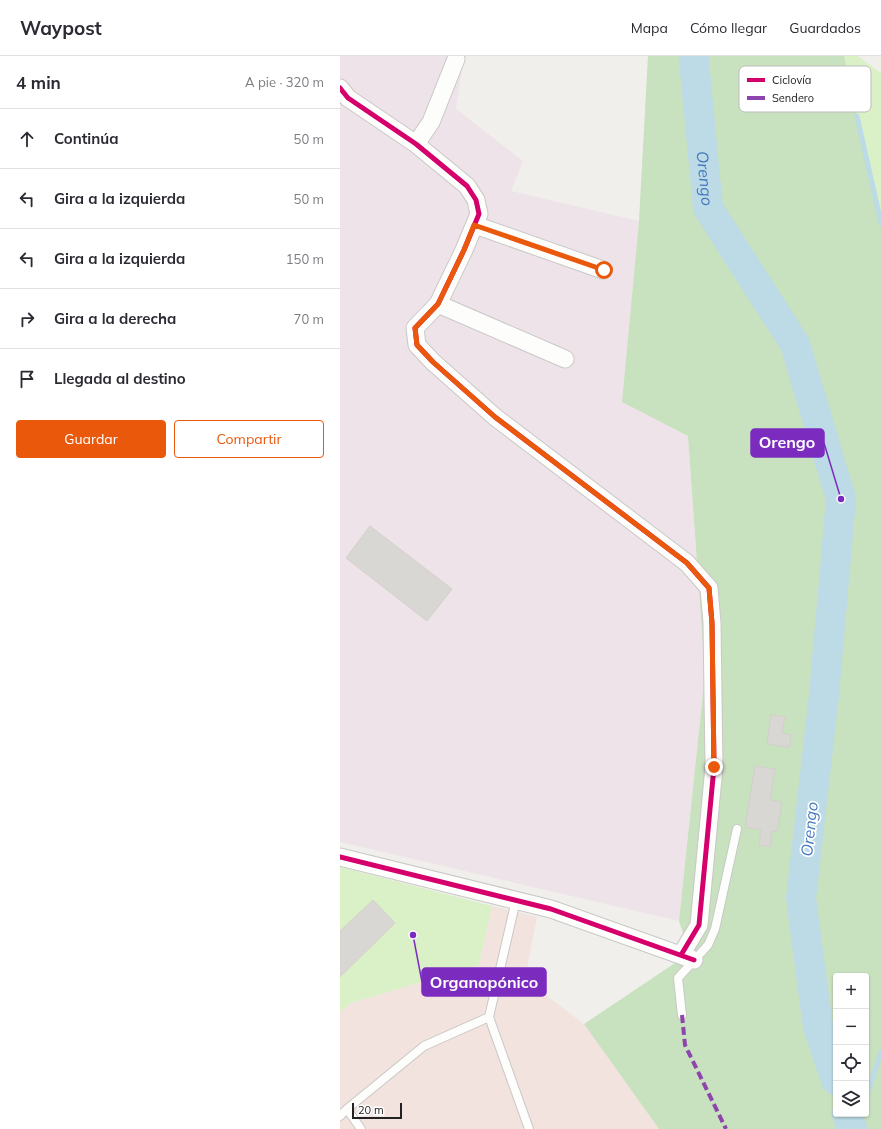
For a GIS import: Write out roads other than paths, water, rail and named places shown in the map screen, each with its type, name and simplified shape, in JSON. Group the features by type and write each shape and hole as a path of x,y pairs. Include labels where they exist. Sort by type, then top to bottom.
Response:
{"street":[{"path":"416,144 431,122 456,59"},
{"path":"340,88 348,98 416,144 467,186 476,200 479,214 464,250 438,304 415,328 417,345 433,362 495,417 687,563 709,588 712,623 714,767 699,925 688,958 551,909 340,857"},
{"path":"474,225 604,270"},
{"path":"438,304 565,359"}],"lane":[{"path":"682,1015 678,978 688,958 708,945 715,929 737,829"},
{"path":"516,900 490,1017 529,1129"},
{"path":"340,1116 424,1046 490,1017"},
{"path":"347,1109 361,1129"}],"waterway":[{"name":"Orengo","path":"695,56 694,61 708,208 795,344 841,499 824,695 801,898 818,1027 833,1071"},
{"path":"857,116 881,223"},
{"path":"869,1089 881,1052"},
{"name":"Orengo","path":"848,1117 852,1129"},
{"path":"856,1129 860,1117"}],"place":[{"name":"Orengo","path":"841,499"},
{"name":"Organopónico","path":"413,935"}]}
